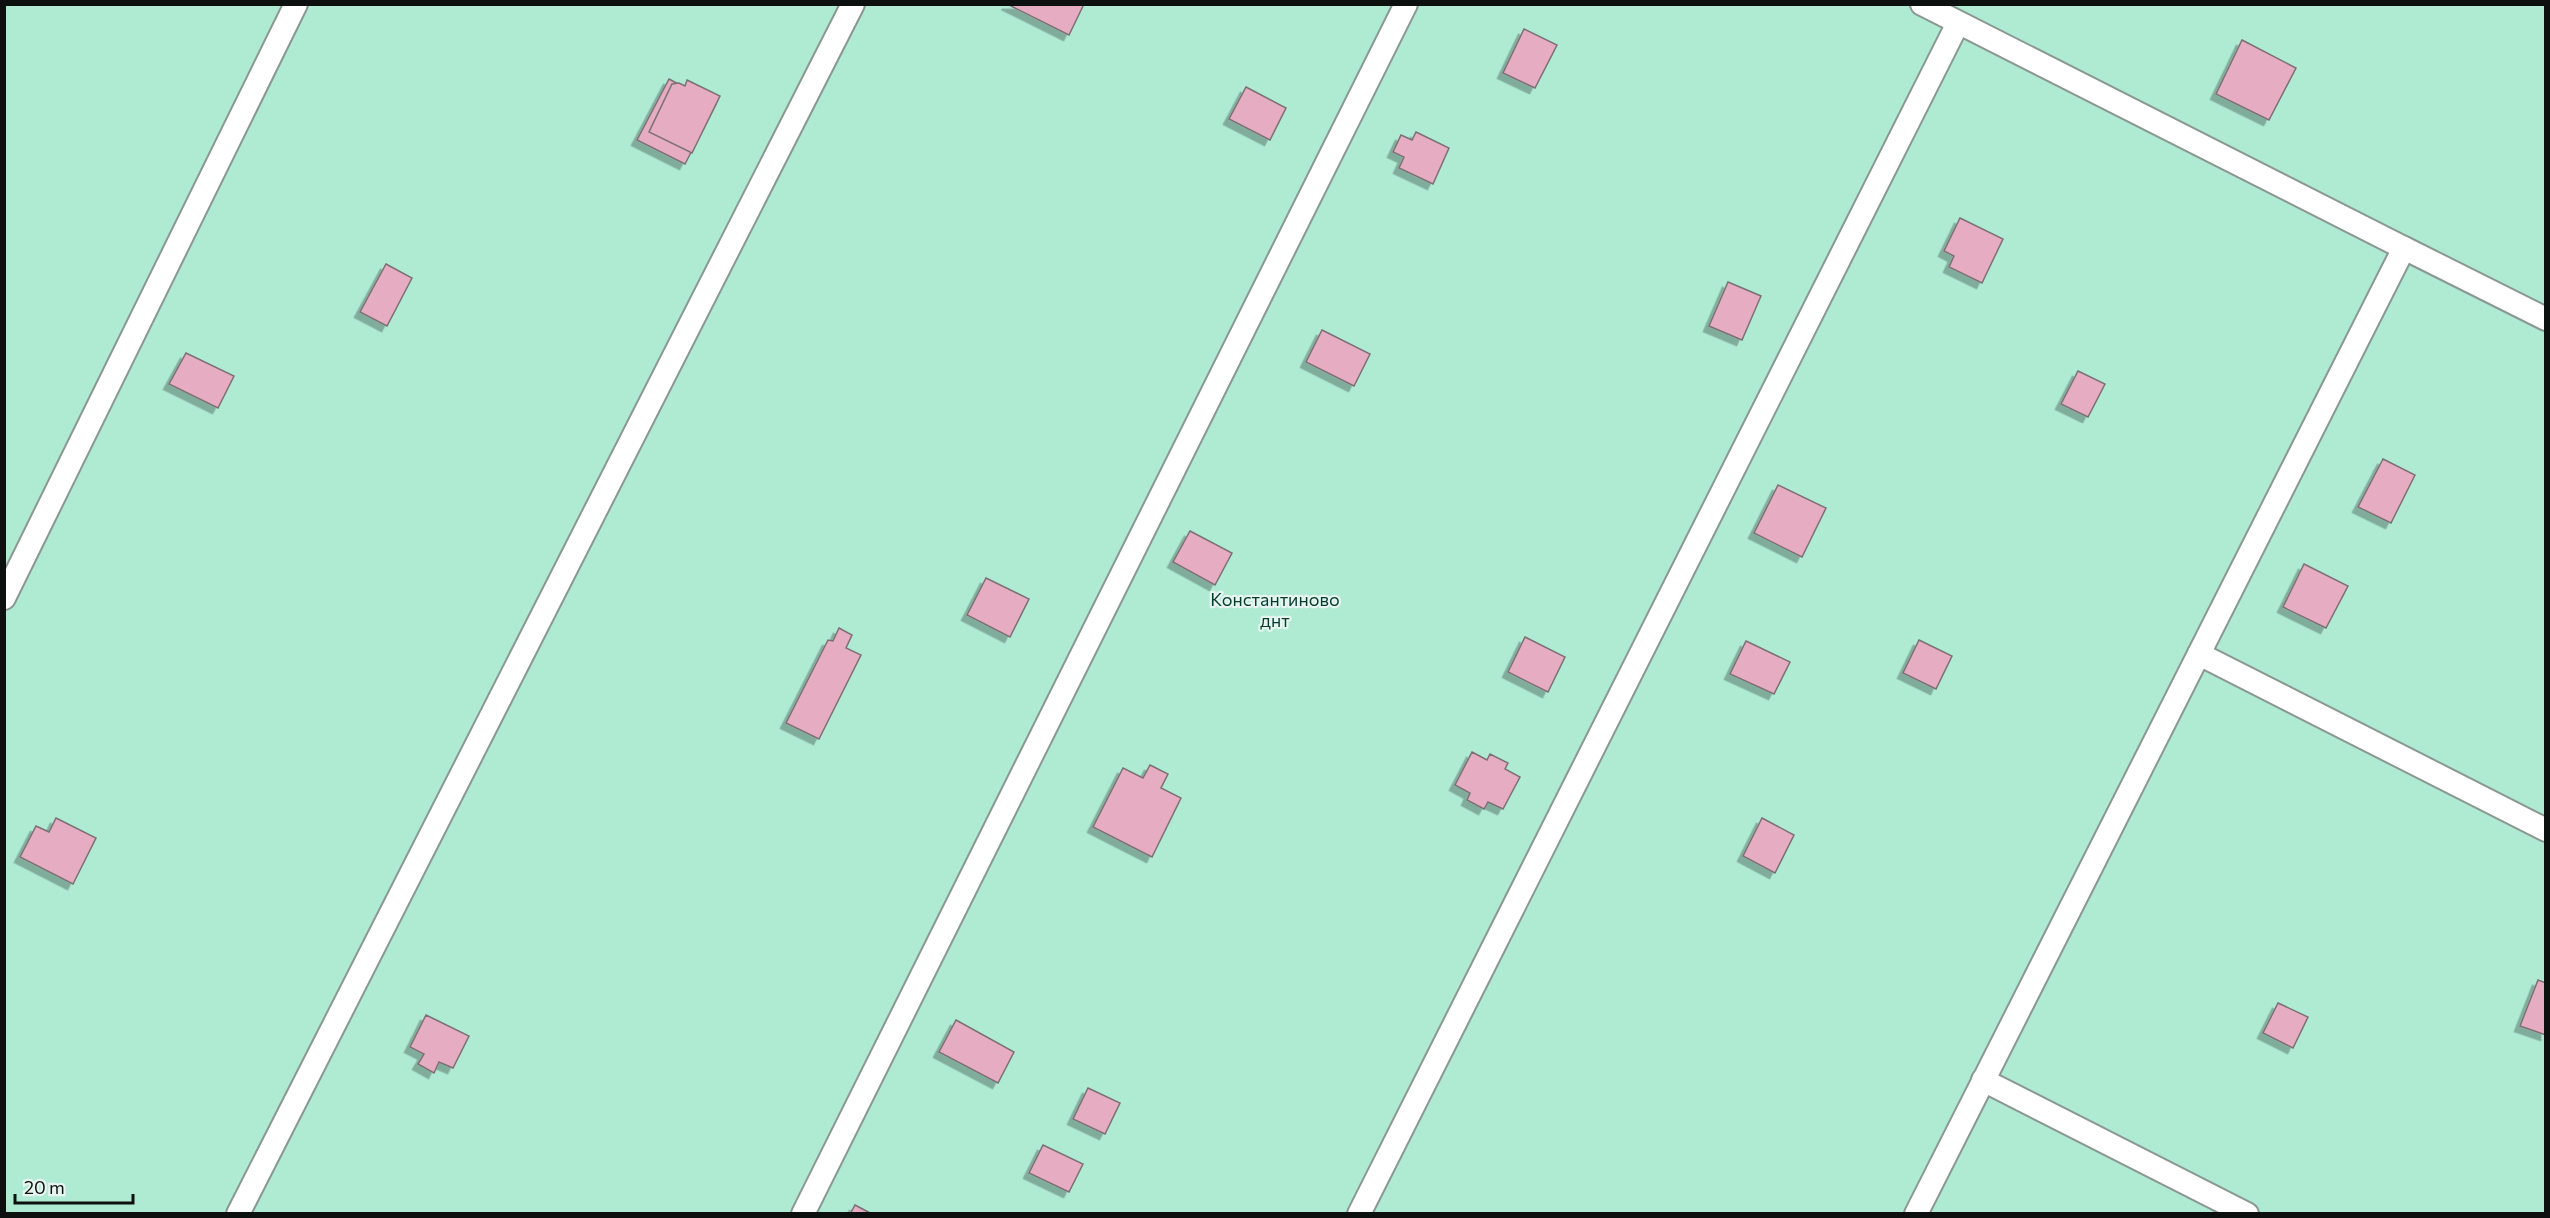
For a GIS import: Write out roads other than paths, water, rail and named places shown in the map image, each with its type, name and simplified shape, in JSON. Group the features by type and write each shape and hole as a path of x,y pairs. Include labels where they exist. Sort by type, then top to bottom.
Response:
{"lane":[{"path":"4,598 296,4"},
{"path":"238,1214 853,4"},
{"path":"802,1214 1406,4"},
{"path":"1922,4 2546,319"},
{"path":"1359,1214 1958,23"},
{"path":"1916,1214 2404,248"},
{"path":"2199,654 2546,830"},
{"path":"1983,1080 2247,1214"}],"park label":[{"name":"Константиново днт","path":"1275,609"}]}
